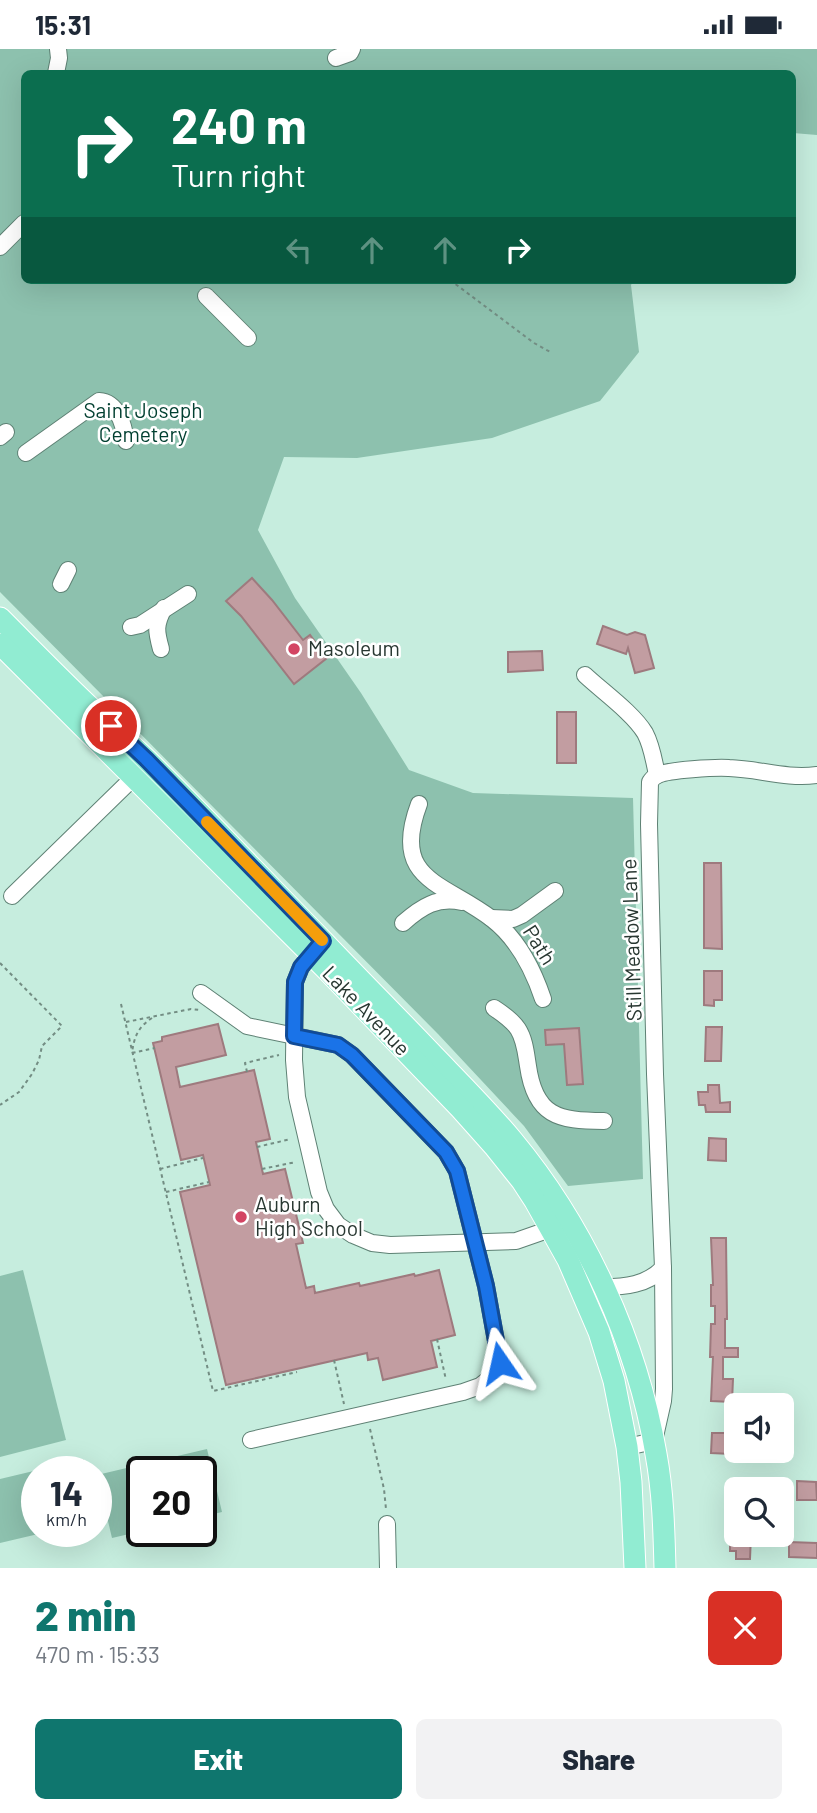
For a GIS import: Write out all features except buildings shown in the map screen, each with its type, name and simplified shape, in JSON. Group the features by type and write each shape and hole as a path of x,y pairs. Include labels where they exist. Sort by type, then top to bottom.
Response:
{"main road":[{"name":"Lake Avenue","path":"0,618 146,759 317,948 494,1146 560,1226 603,1287 636,1372 654,1441 662,1501 665,1568"},
{"name":"Lake Avenue","path":"0,644 134,777 317,948"},
{"name":"Lake Avenue","path":"560,1226 568,1260 599,1332 614,1381 631,1482 635,1568"}],"street":[{"path":"57,70 58,49"},
{"path":"336,58 351,53 352,49"},
{"path":"0,247 21,226"},
{"path":"206,296 225,303 248,338"},
{"path":"26,453 99,401 111,405 119,417 125,441"},
{"path":"131,627 139,625 188,594"},
{"path":"161,649 156,631 164,608"},
{"path":"585,675 636,722 645,734 652,750 657,775 729,768 792,777 817,775"},
{"path":"12,896 134,777 146,759"},
{"name":"Still Meadow Lane","path":"657,775 650,782 649,824 663,1268"},
{"name":"Path","path":"419,804 411,827 410,849 414,860 440,893 468,904 491,918 506,932 524,955 543,999"},
{"name":"Path","path":"491,918 513,919 555,891"},
{"path":"403,923 440,893"},
{"path":"317,948 301,967 295,982 294,1060 297,1097 319,1192 326,1209 338,1225 372,1243 390,1245 516,1241 560,1226"},
{"path":"201,993 247,1026 338,1045 352,1055 446,1152 457,1171 486,1286 500,1363 494,1375 480,1386 251,1440"},
{"path":"494,1008 511,1020 520,1031 535,1096 546,1110 566,1119 604,1121"},
{"path":"603,1287 645,1281 663,1268"},
{"name":"Lake Avenue","path":"654,1441 664,1389 663,1268"},
{"path":"627,1447 654,1441"},
{"path":"387,1524 388,1568"}],"path":[{"path":"455,284 534,343 552,353"},
{"path":"0,963 62,1026 42,1046 40,1060 19,1092 0,1105"},
{"path":"121,1004 213,1391 297,1372"},
{"path":"125,1022 191,1009 204,1012"},
{"path":"132,1053 138,1030 153,1017"},
{"path":"132,1053 155,1048"},
{"path":"247,1072 245,1063 280,1055"},
{"path":"257,1147 295,1138"},
{"path":"160,1168 203,1158"},
{"path":"262,1169 300,1161"},
{"path":"166,1192 209,1182"},
{"path":"437,1339 450,1395"},
{"path":"334,1360 347,1418"},
{"path":"366,1414 384,1489 387,1524"}],"green space":[{"name":"Saint Joseph Cemetery","path":"0,49 817,49 817,135 796,133 796,70 21,70 21,284 632,284 639,352 600,401 492,438 357,458 284,457 258,530 295,598 361,693 409,770 473,793 633,798 643,1179 568,1186 524,1126 438,1034 0,592"},
{"path":"23,1270 66,1440 0,1457 0,1276"},
{"path":"207,1449 209,1456 177,1456"},
{"path":"126,1468 126,1535 112,1538 112,1471"},
{"path":"21,1474 21,1538 0,1543 0,1479"},
{"path":"217,1491 222,1512 217,1513"}],"slow traffic":[{"path":"207,822 322,940"}],"place":[{"name":"Masoleum","path":"294,649"},
{"name":"Auburn High School","path":"241,1217"}],"route":[{"path":"111,726 323,941 301,967 295,982 294,1036 338,1045 352,1055 446,1152 457,1171 486,1286 500,1363"}]}
